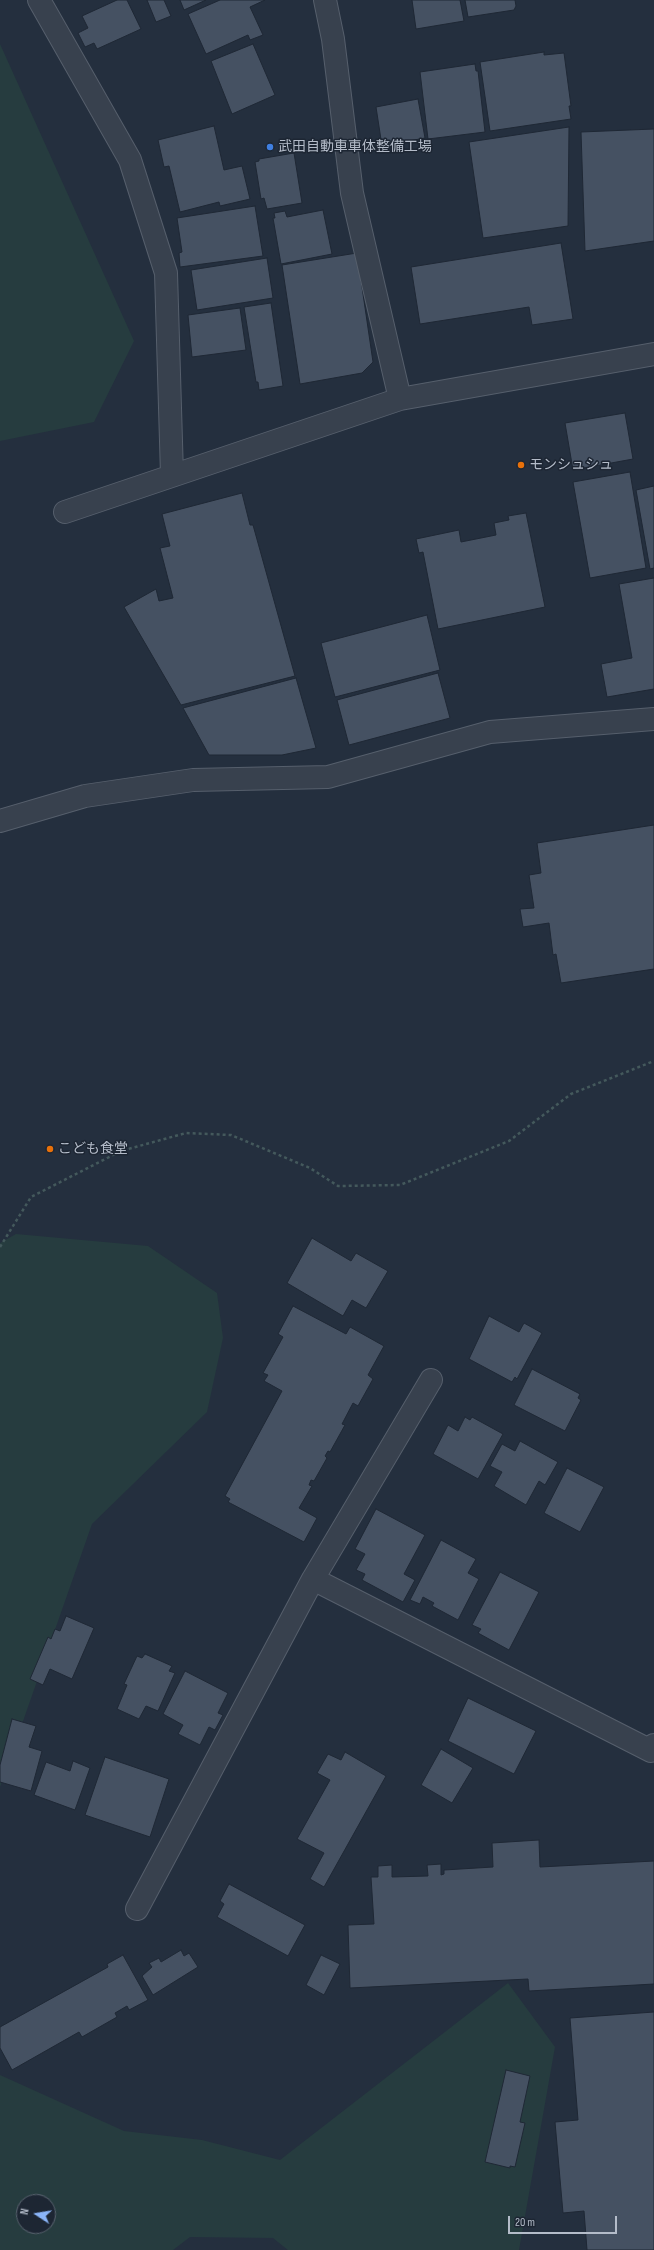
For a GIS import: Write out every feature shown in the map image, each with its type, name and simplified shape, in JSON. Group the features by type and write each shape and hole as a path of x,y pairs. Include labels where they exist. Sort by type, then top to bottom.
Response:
{"street":[{"path":"39,0 130,160 166,273 172,475"},
{"path":"325,0 333,39 352,193 400,398"},
{"path":"65,512 400,398 654,354"},
{"path":"0,821 85,796 193,780 328,776 490,732 654,719"},
{"path":"137,1909 313,1579 431,1380"},
{"path":"313,1579 651,1751 654,1745"}],"path":[{"path":"0,1247 31,1197 121,1151 186,1133 231,1135 310,1168 338,1186 400,1185 509,1141 571,1094 654,1061"}],"green space":[{"path":"0,44 134,341 94,422 0,441"},
{"path":"16,1234 148,1246 217,1293 223,1338 207,1412 92,1524 0,1787 0,1243"},
{"path":"508,1983 555,2047 519,2250 288,2250 273,2238 190,2237 173,2250 0,2250 0,2075 124,2131 202,2140 280,2160"}],"building":[{"path":"117,0 127,0 141,29 97,49 94,43 85,47 78,33 88,28 82,16"},
{"path":"147,0 164,0 171,16 156,22"},
{"path":"180,0 206,0 184,10"},
{"path":"220,0 265,0 250,7 263,35 250,40 248,35 206,54 188,14"},
{"path":"412,0 460,0 464,21 416,29"},
{"path":"465,0 515,0 516,6 514,10 468,17"},
{"path":"253,44 275,95 232,114 211,61"},
{"path":"544,52 544,55 564,53 571,106 569,106 571,119 490,131 480,62"},
{"path":"475,64 476,71 478,71 485,132 428,139 420,72"},
{"path":"418,99 425,138 382,146 376,107"},
{"path":"214,126 224,170 242,166 250,199 220,206 219,202 180,212 169,166 164,167 158,140"},
{"path":"569,127 568,226 483,238 469,142"},
{"path":"654,129 654,241 585,251 581,132"},
{"path":"294,153 302,203 267,209 264,198 261,199 255,162 259,161 259,159"},
{"path":"255,206 263,256 180,267 179,253 182,252 177,218"},
{"path":"323,210 332,254 281,264 273,218 275,218 274,213 285,211 287,217"},
{"path":"561,243 573,319 532,325 529,307 420,324 411,267"},
{"path":"357,253 373,362 362,373 300,384 282,265"},
{"path":"267,258 273,298 197,310 191,270"},
{"path":"271,303 283,386 259,390 258,382 256,382 244,307"},
{"path":"240,308 246,350 192,357 188,315"},
{"path":"625,413 633,459 573,470 565,423"},
{"path":"630,472 646,568 590,578 573,482"},
{"path":"654,486 654,568 650,569 636,490"},
{"path":"242,493 250,525 253,525 295,676 181,705 124,607 156,589 159,601 173,598 160,548 170,546 162,514"},
{"path":"526,513 545,607 438,629 423,552 419,553 416,539 459,530 461,542 496,535 494,523 509,520 508,516"},
{"path":"654,578 654,689 607,697 601,664 632,658 619,584"},
{"path":"427,615 440,670 335,697 321,643"},
{"path":"438,673 450,718 349,745 337,700"},
{"path":"296,678 316,748 282,755 209,755 183,708"},
{"path":"654,825 654,969 561,983 556,954 553,955 549,923 523,927 520,909 534,908 529,875 541,873 537,843"},
{"path":"312,1238 351,1261 356,1253 388,1271 366,1308 352,1300 343,1316 287,1283"},
{"path":"293,1306 346,1334 350,1327 384,1346 368,1375 373,1379 358,1406 353,1403 342,1424 345,1425 330,1452 328,1451 325,1456 327,1458 314,1481 311,1480 309,1485 312,1486 299,1508 317,1518 304,1542 228,1502 230,1499 225,1496 282,1391 264,1381 268,1375 263,1373 283,1337 278,1334"},
{"path":"489,1316 519,1332 524,1323 542,1333 517,1379 515,1377 512,1382 469,1359"},
{"path":"532,1369 580,1394 578,1398 581,1400 565,1431 514,1405"},
{"path":"465,1417 470,1420 472,1417 503,1434 478,1479 433,1454 448,1425 458,1431"},
{"path":"520,1441 558,1462 545,1485 539,1481 526,1505 494,1486 502,1472 490,1466 502,1444 515,1451"},
{"path":"567,1468 604,1487 580,1532 544,1513"},
{"path":"376,1509 425,1535 404,1574 415,1580 403,1602 362,1580 365,1574 356,1570 365,1554 355,1549"},
{"path":"441,1540 476,1559 468,1573 479,1579 458,1620 432,1606 434,1603 423,1597 420,1604 410,1600"},
{"path":"500,1572 539,1592 509,1650 478,1633 481,1629 472,1625"},
{"path":"66,1616 94,1628 72,1679 50,1669 43,1685 30,1679 48,1637 51,1639 55,1629 60,1631"},
{"path":"145,1654 172,1666 169,1671 175,1673 158,1711 146,1706 139,1719 117,1709 127,1685 124,1684 137,1656 142,1658"},
{"path":"185,1671 228,1693 218,1713 223,1715 215,1730 209,1727 200,1745 178,1734 183,1725 163,1714"},
{"path":"468,1698 536,1731 514,1774 448,1741"},
{"path":"12,1719 36,1726 29,1747 42,1751 31,1791 0,1782 0,1765"},
{"path":"441,1749 473,1768 452,1803 421,1785"},
{"path":"345,1752 386,1776 324,1887 310,1879 324,1853 297,1839 330,1780 317,1773 328,1754 341,1760"},
{"path":"105,1757 169,1779 150,1837 85,1815"},
{"path":"73,1761 90,1768 75,1810 34,1795 46,1762 70,1771"},
{"path":"539,1840 540,1867 654,1861 654,1984 529,1991 528,1979 350,1988 348,1925 374,1924 371,1877 378,1877 378,1866 392,1865 392,1877 428,1876 427,1865 441,1864 441,1875 444,1874 444,1870 493,1867 492,1843"},
{"path":"229,1884 305,1925 288,1956 217,1917 224,1904 220,1901"},
{"path":"181,1950 184,1956 189,1953 198,1967 153,1995 142,1976 152,1967 149,1963 159,1958 161,1962"},
{"path":"123,1955 148,2000 129,2010 127,2006 115,2013 117,2017 82,2037 79,2032 12,2070 0,2048 0,2027 108,1967 107,1964"},
{"path":"321,1955 340,1964 324,1995 306,1985"},
{"path":"654,2012 654,2250 587,2250 584,2211 563,2213 555,2122 578,2120 570,2018"},
{"path":"506,2070 530,2076 520,2122 525,2123 515,2167 510,2166 510,2168 485,2162"}],"place":[{"name":"武田自動車車体整備工場","path":"270,147"},
{"name":"モンシュシュ","path":"521,465"},
{"name":"こども食堂","path":"50,1149"}]}
